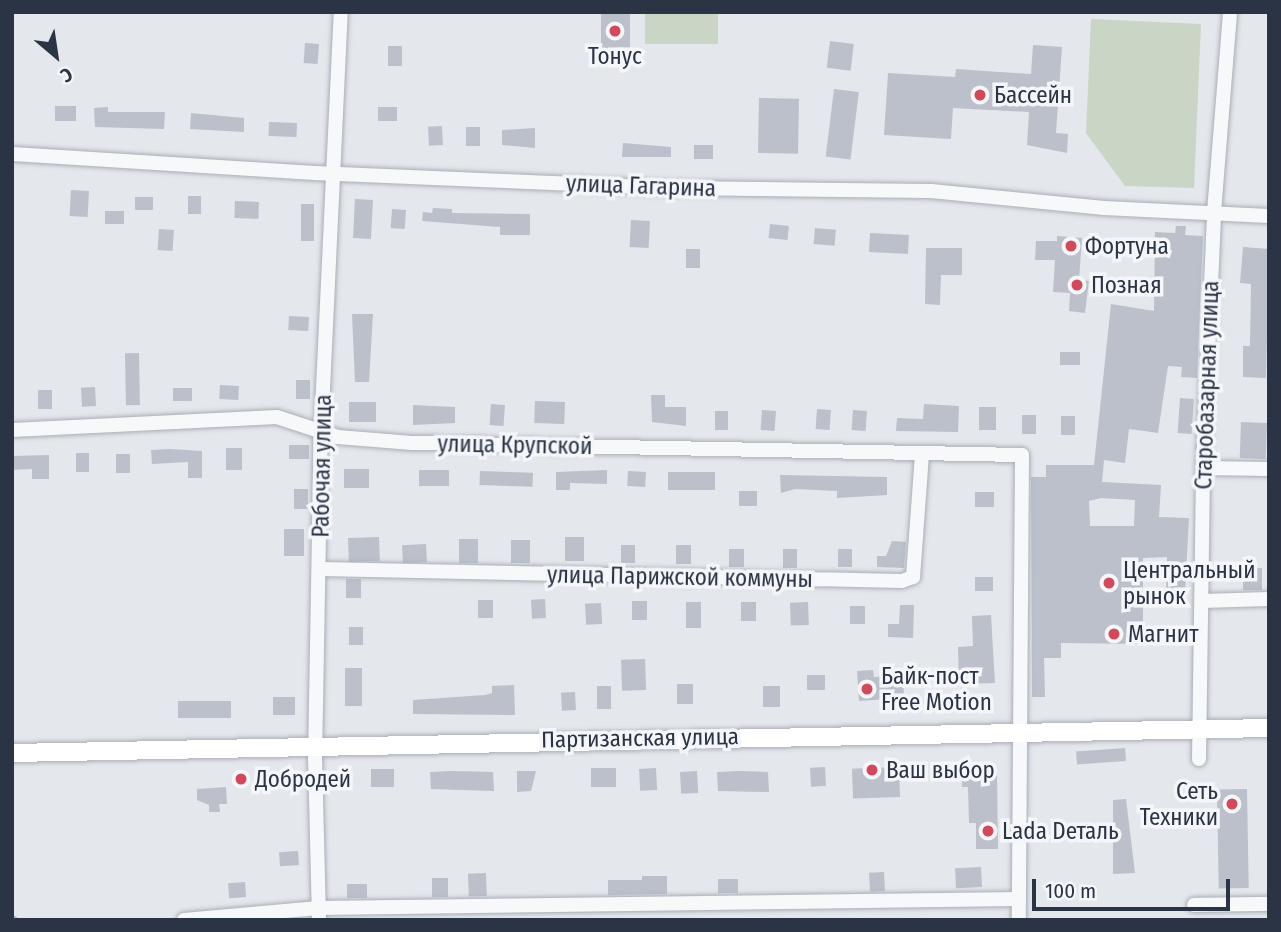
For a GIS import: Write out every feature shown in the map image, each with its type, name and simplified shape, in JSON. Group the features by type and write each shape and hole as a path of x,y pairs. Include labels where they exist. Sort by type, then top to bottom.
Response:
{"main road":[{"name":"Партизанская улица","path":"12,752 315,744 1269,728"}],"street":[{"name":"Рабочая улица","path":"318,914 315,744 321,569 321,431 337,173 341,12"},
{"name":"Старобазарная улица","path":"1199,759 1203,468 1214,212 1230,12"},
{"name":"улица Гагарина","path":"12,154 337,173 705,188 931,191 1104,208 1269,216"},
{"name":"улица Крупской","path":"12,430 277,417 352,440 1022,455 1018,732"},
{"name":"улица Парижской коммуны","path":"321,569 902,581 913,577 922,453"},
{"path":"1203,468 1269,469"},
{"path":"1202,601 1269,599"},
{"path":"1018,732 1019,920"},
{"path":"184,920 318,914 1019,899"},
{"path":"1194,905 1269,904"}],"green space":[{"path":"645,12 718,12 718,44 645,44"},
{"path":"1091,19 1201,24 1194,188 1125,186 1086,133"}],"building":[{"name":"Тонус","path":"601,12 630,12 630,51 601,51"},
{"path":"830,41 854,44 851,71 827,68"},
{"path":"305,43 319,44 318,64 304,63"},
{"path":"1033,45 1062,47 1056,133 1068,134 1067,153 1027,145 1029,112 953,108 951,139 884,135 888,73 955,77 956,69 1031,74"},
{"path":"388,46 402,46 402,66 388,66"},
{"path":"834,89 859,92 851,160 826,156"},
{"path":"759,98 799,99 798,154 758,153"},
{"path":"55,106 76,106 76,121 55,121"},
{"path":"108,107 108,112 165,112 164,129 95,127 94,108"},
{"path":"378,107 397,107 397,121 378,121"},
{"path":"191,113 244,118 244,132 190,129"},
{"path":"269,122 297,123 296,137 269,136"},
{"path":"442,126 443,145 429,146 428,127"},
{"path":"466,127 480,127 480,146 466,146"},
{"path":"535,128 535,148 502,145 502,130"},
{"path":"623,143 671,147 671,157 622,157"},
{"path":"694,145 713,145 713,159 694,159"},
{"path":"71,190 89,191 88,217 70,216"},
{"path":"188,196 201,196 201,214 188,214"},
{"path":"135,197 153,197 153,210 135,210"},
{"path":"355,199 373,200 371,239 353,238"},
{"path":"235,201 259,202 258,219 234,218"},
{"path":"301,204 314,204 314,241 301,241"},
{"path":"433,208 452,209 452,213 530,214 530,235 500,235 500,227 422,221 423,212 432,213"},
{"path":"392,209 406,210 405,229 391,228"},
{"path":"105,211 124,211 124,224 105,224"},
{"path":"631,220 650,221 649,248 630,247"},
{"path":"770,224 789,226 787,240 769,238"},
{"name":"Центральный рынок","path":"1176,226 1186,226 1185,235 1203,236 1197,378 1181,377 1182,367 1168,366 1158,433 1129,429 1125,463 1104,460 1102,482 1161,485 1159,517 1189,518 1185,593 1166,593 1167,557 1143,558 1143,644 1061,643 1061,658 1044,658 1045,697 1032,697 1031,477 1046,477 1046,465 1094,465 1111,304 1154,311 1155,232 1175,233","holes":["1101,498 1135,500 1134,526 1090,526 1089,501"]},
{"path":"815,228 836,230 835,246 814,244"},
{"path":"159,229 174,230 172,251 158,250"},
{"path":"870,233 909,235 908,254 869,252"},
{"path":"1057,236 1082,238 1079,280 1089,281 1085,313 1069,311 1070,293 1053,292 1055,260 1035,260 1036,241 1057,241"},
{"path":"1243,247 1269,249 1266,378 1243,377 1243,346 1250,346 1251,284 1240,283"},
{"path":"926,248 962,248 962,275 941,275 940,305 925,304"},
{"path":"686,249 700,249 700,268 686,268"},
{"path":"352,314 373,314 369,382 355,382"},
{"path":"289,316 309,317 308,331 288,330"},
{"path":"1060,352 1080,352 1080,365 1060,365"},
{"path":"125,353 139,353 140,405 126,405"},
{"path":"296,380 310,380 310,399 296,399"},
{"path":"220,385 239,386 238,400 219,399"},
{"path":"95,387 96,406 82,407 81,388"},
{"path":"173,388 192,388 192,401 173,401"},
{"path":"38,390 52,390 52,409 38,409"},
{"path":"651,395 665,395 665,407 686,407 686,426 652,422"},
{"path":"1180,398 1194,399 1192,434 1178,433"},
{"path":"535,401 565,402 564,424 534,423"},
{"path":"349,402 376,402 376,422 349,422"},
{"path":"491,404 505,405 504,426 490,425"},
{"path":"924,404 959,406 958,432 896,431 897,418 923,419"},
{"path":"413,405 455,407 455,423 413,425"},
{"path":"979,407 996,407 996,430 979,430"},
{"path":"817,409 831,410 830,430 816,429"},
{"path":"762,410 776,411 775,431 761,430"},
{"path":"853,410 867,411 866,431 852,430"},
{"path":"715,411 728,411 728,430 715,430"},
{"path":"1022,415 1036,415 1036,434 1022,434"},
{"path":"1061,416 1075,416 1075,435 1061,435"},
{"path":"1241,422 1267,423 1266,459 1240,458"},
{"path":"289,445 309,445 309,459 289,459"},
{"path":"226,448 242,448 242,470 226,470"},
{"path":"151,450 202,451 202,478 188,478 188,462 152,464"},
{"path":"76,453 89,453 89,472 76,472"},
{"path":"116,454 130,454 130,473 116,473"},
{"path":"49,455 49,479 32,479 32,469 12,470 12,456"},
{"path":"344,469 369,469 369,488 344,488"},
{"path":"419,470 449,470 449,486 419,486"},
{"path":"607,470 607,484 570,483 570,490 556,490 556,472"},
{"path":"480,471 533,473 532,487 480,485"},
{"path":"628,471 646,472 645,487 627,486"},
{"path":"668,472 715,472 715,490 668,490"},
{"path":"780,475 887,477 887,495 837,498 837,491 795,489 781,493"},
{"path":"294,489 308,489 308,509 294,509"},
{"path":"739,491 757,491 757,506 739,506"},
{"path":"975,492 994,492 994,507 975,507"},
{"path":"284,529 304,529 304,556 284,556"},
{"path":"379,537 380,561 349,562 348,538"},
{"path":"565,537 584,537 584,561 565,561"},
{"path":"459,539 478,539 478,563 459,563"},
{"path":"511,540 530,540 530,563 511,563"},
{"path":"892,541 906,542 904,568 877,567 877,556 886,556"},
{"path":"426,544 427,562 403,563 402,545"},
{"path":"621,545 635,545 635,563 621,563"},
{"path":"676,545 691,545 691,564 676,564"},
{"path":"729,549 744,549 744,567 729,567"},
{"path":"783,549 797,549 797,568 783,568"},
{"path":"838,549 852,549 852,567 838,567"},
{"path":"1243,568 1262,568 1262,590 1243,590"},
{"path":"975,577 993,577 993,591 975,591"},
{"path":"346,579 361,579 361,598 346,598"},
{"path":"545,599 546,618 532,619 531,600"},
{"path":"478,600 493,600 493,618 478,618"},
{"path":"632,601 647,601 647,620 632,620"},
{"path":"686,602 701,602 701,628 686,628"},
{"path":"741,602 756,602 756,621 741,621"},
{"path":"808,602 809,625 791,626 790,603"},
{"path":"601,603 602,624 586,625 585,604"},
{"path":"900,605 914,605 913,638 888,637 888,624 899,624"},
{"path":"850,606 865,606 865,624 850,624"},
{"path":"991,615 995,683 959,684 958,647 973,646 972,616"},
{"path":"349,627 363,627 363,645 349,645"},
{"path":"645,659 646,690 622,691 621,660"},
{"path":"345,668 362,668 362,706 345,706"},
{"path":"873,670 874,677 903,675 904,698 859,701 857,671"},
{"path":"807,675 825,675 825,690 807,690"},
{"path":"677,684 693,684 693,704 677,704"},
{"path":"514,685 515,715 413,714 413,700 485,695 492,693 492,686"},
{"path":"597,686 611,686 611,709 597,709"},
{"path":"763,686 780,686 780,707 763,707"},
{"path":"575,692 576,710 562,711 561,693"},
{"path":"273,697 295,697 295,715 273,715"},
{"path":"178,701 231,701 231,718 178,718"},
{"path":"1125,748 1126,761 1077,764 1076,751"},
{"path":"825,767 826,786 811,787 810,768"},
{"path":"899,767 900,797 853,799 852,769"},
{"path":"591,768 616,768 616,787 591,787"},
{"path":"656,768 657,790 640,791 639,769"},
{"path":"371,769 394,769 394,787 371,787"},
{"path":"997,769 998,849 976,849 976,823 969,823 968,787 962,787 962,770"},
{"path":"517,771 536,771 531,791 517,792"},
{"path":"697,771 698,793 681,794 680,772"},
{"path":"430,772 493,772 494,791 431,789"},
{"path":"717,772 768,772 769,792 718,791"},
{"path":"226,787 227,804 219,804 220,812 209,812 209,805 197,800 197,789"},
{"path":"1247,789 1249,888 1219,889 1217,790"},
{"path":"1126,799 1135,873 1113,874 1113,800"},
{"path":"298,851 299,865 280,866 279,852"},
{"path":"981,867 982,887 956,888 955,868"},
{"path":"884,872 885,891 870,892 869,873"},
{"path":"486,873 487,896 469,897 468,874"},
{"path":"642,876 667,876 667,894 608,895 608,880 642,880"},
{"path":"432,878 448,878 448,897 432,897"},
{"path":"718,879 738,879 738,893 718,893"},
{"path":"245,882 246,897 229,898 228,883"},
{"path":"347,884 367,884 367,898 347,898"}],"waterway":[{"path":"12,917 17,920"}],"place":[{"name":"Тонус","path":"615,31"},
{"name":"Бассейн","path":"980,95"},
{"name":"Фортуна","path":"1071,246"},
{"name":"Позная","path":"1077,285"},
{"name":"Центральный рынок","path":"1109,583"},
{"name":"Магнит","path":"1114,634"},
{"name":"Байк-пост Free Motion","path":"867,689"},
{"name":"Ваш выбор","path":"872,770"},
{"name":"Добродей","path":"241,779"},
{"name":"Сеть Техники","path":"1232,804"},
{"name":"Lada Dеталь","path":"988,831"}]}
